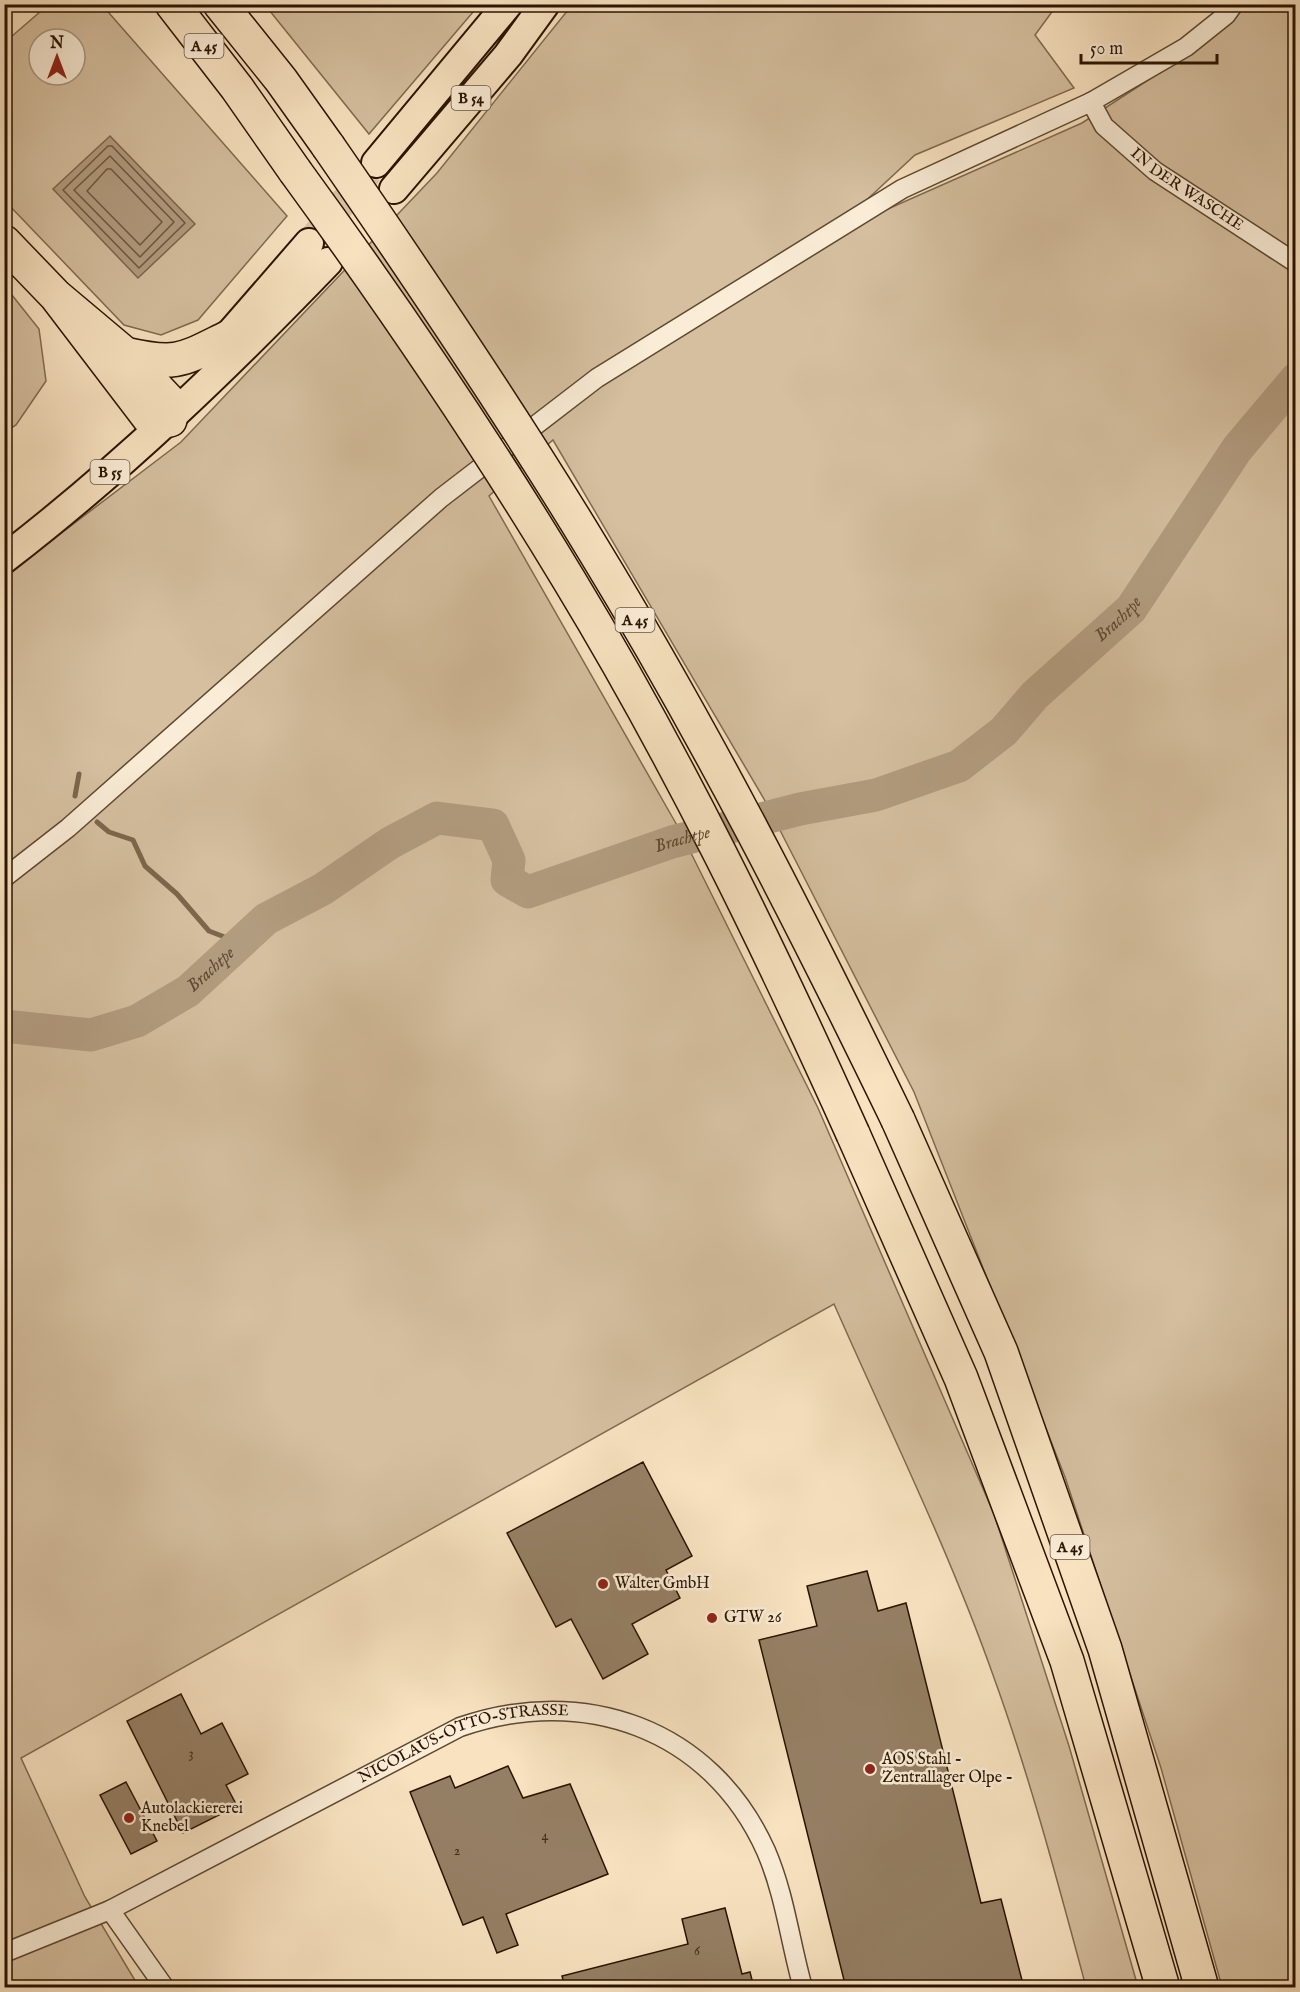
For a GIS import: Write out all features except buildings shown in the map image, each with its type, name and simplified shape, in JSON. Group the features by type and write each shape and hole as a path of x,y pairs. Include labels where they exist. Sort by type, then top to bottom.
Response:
{"highway":[{"name":"A 45","path":"172,4 237,88 438,373 582,602 692,799 744,899 853,1134 962,1378 1067,1661 1163,1988"},
{"name":"A 45","path":"220,4 328,146 509,414 600,561 754,831 898,1120 1009,1374 1105,1649 1202,1988"},
{"path":"4,242 163,412"},
{"path":"56,296 125,354 163,412"},
{"path":"125,354 158,362 182,360 229,337"}],"main road":[{"name":"B 54","path":"376,163 508,4"},
{"name":"B 54","path":"394,189 508,55 545,4"},
{"path":"163,412 318,253 229,337"},
{"name":"B 55","path":"4,559 45,518 163,412 229,337"},
{"name":"B 55","path":"4,539 45,518"}],"street":[{"path":"4,878 100,800 441,498 597,378 902,189 1091,102 1186,47 1226,15 1233,4"},
{"name":"IN DER WASCHE","path":"1091,102 1104,126 1155,171 1296,263"},
{"name":"NICOLAUS-OTTO-STRASSE","path":"4,1953 110,1910 460,1727 517,1712 578,1711 603,1715 661,1737 682,1750 721,1783 744,1812 767,1852 781,1889 802,1988"},
{"path":"110,1910 165,1988"}],"shaded area":[{"path":"48,5 102,5 287,216 198,320 161,335 124,325 5,201 4,43"},
{"path":"265,5 479,5 369,134"},
{"path":"572,5 1057,5 1035,35 1074,88 915,155 829,235 1082,123 1170,66 1236,5 1295,5 1295,1987 1222,1987 1161,1768 1065,1477 914,1092 764,799 553,440 489,496 678,827 818,1108 994,1514 1069,1746 1138,1987 1086,1987 1031,1791 993,1675 937,1534 834,1304 21,1758 85,1897 139,1987 5,1988 5,576 181,442 437,173"},
{"path":"4,285 39,329 46,381 16,425 5,432"}],"water":[{"path":"110,136 195,224 138,278 53,189"}],"waterway":[{"name":"Brachtpe","path":"4,1026 91,1035 137,1021 188,991 266,919 323,889 390,843 437,818 493,825 509,860 507,880 528,892 672,842 800,809 876,795 959,766 1004,731 1035,695 1131,609 1237,449 1296,379"},
{"path":"75,796 79,774"},
{"path":"97,822 109,832 133,840 145,866 177,894 209,931 240,943"}],"tunnel":[{"path":"309,243 369,172"}],"place":[{"name":"Walter GmbH","path":"603,1584"},
{"name":"GTW 26","path":"712,1618"},
{"name":"AOS Stahl - Zentrallager Olpe -","path":"870,1769"},
{"name":"Autolackiererei Knebel","path":"129,1818"}]}
